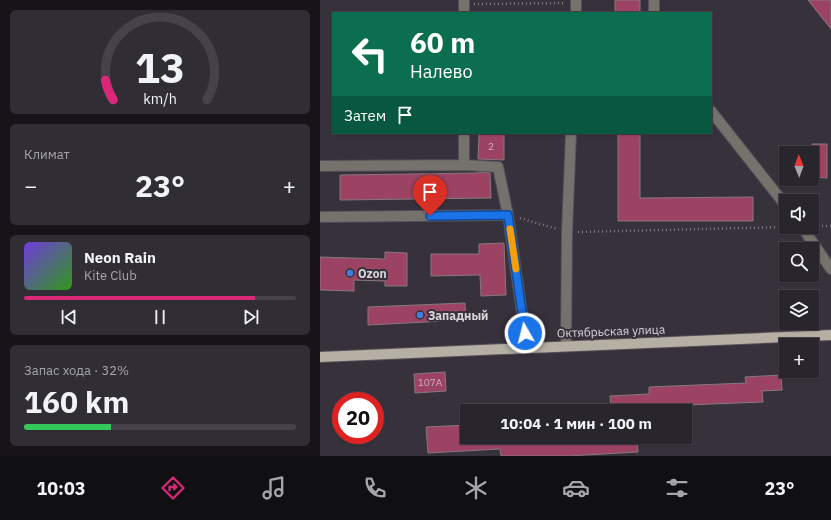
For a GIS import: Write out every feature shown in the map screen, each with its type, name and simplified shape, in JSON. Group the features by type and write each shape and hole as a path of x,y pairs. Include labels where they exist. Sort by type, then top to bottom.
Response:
{"main road":[{"name":"Октябрьская улица","path":"320,357 831,335"}],"street":[{"path":"654,0 654,12"},
{"path":"712,112 779,197"},
{"path":"464,134 464,165"},
{"path":"566,346 567,232 571,134"},
{"path":"320,166 464,165 498,167 508,215 527,348"},
{"path":"320,217 508,215"},
{"path":"807,234 831,270"}],"path":[{"path":"464,6 576,5"},
{"path":"508,215 567,232 779,227"},
{"path":"819,226 831,226"}],"building":[{"path":"615,0 640,0 640,12 615,12"},
{"path":"808,0 831,0 831,29"},
{"path":"479,134 504,134 504,160 478,159"},
{"path":"618,134 640,134 640,198 753,197 753,221 618,221"},
{"path":"812,144 827,144 827,178 819,177 819,146 812,146"},
{"path":"490,173 491,198 340,200 340,175"},
{"path":"504,243 506,295 481,296 480,275 431,276 431,254 479,254 479,244"},
{"path":"385,252 407,253 407,286 385,286 385,281 354,280 354,291 320,290 320,257 385,259"},
{"path":"465,303 466,320 368,325 368,307"},
{"path":"445,372 446,391 415,393 414,374"},
{"path":"779,375 779,378 781,378 782,390 762,391 763,402 692,405 611,404 610,396 649,394 649,387 746,383 745,377"},
{"path":"460,425 460,444 637,444 638,452 568,456 501,456 500,449 428,453 426,427"}],"slow traffic":[{"path":"510,229 516,269"}],"place":[{"name":"Ozon","path":"350,273"},
{"name":"Западный","path":"420,315"}],"route":[{"path":"430,216 508,215 525,333"}]}
